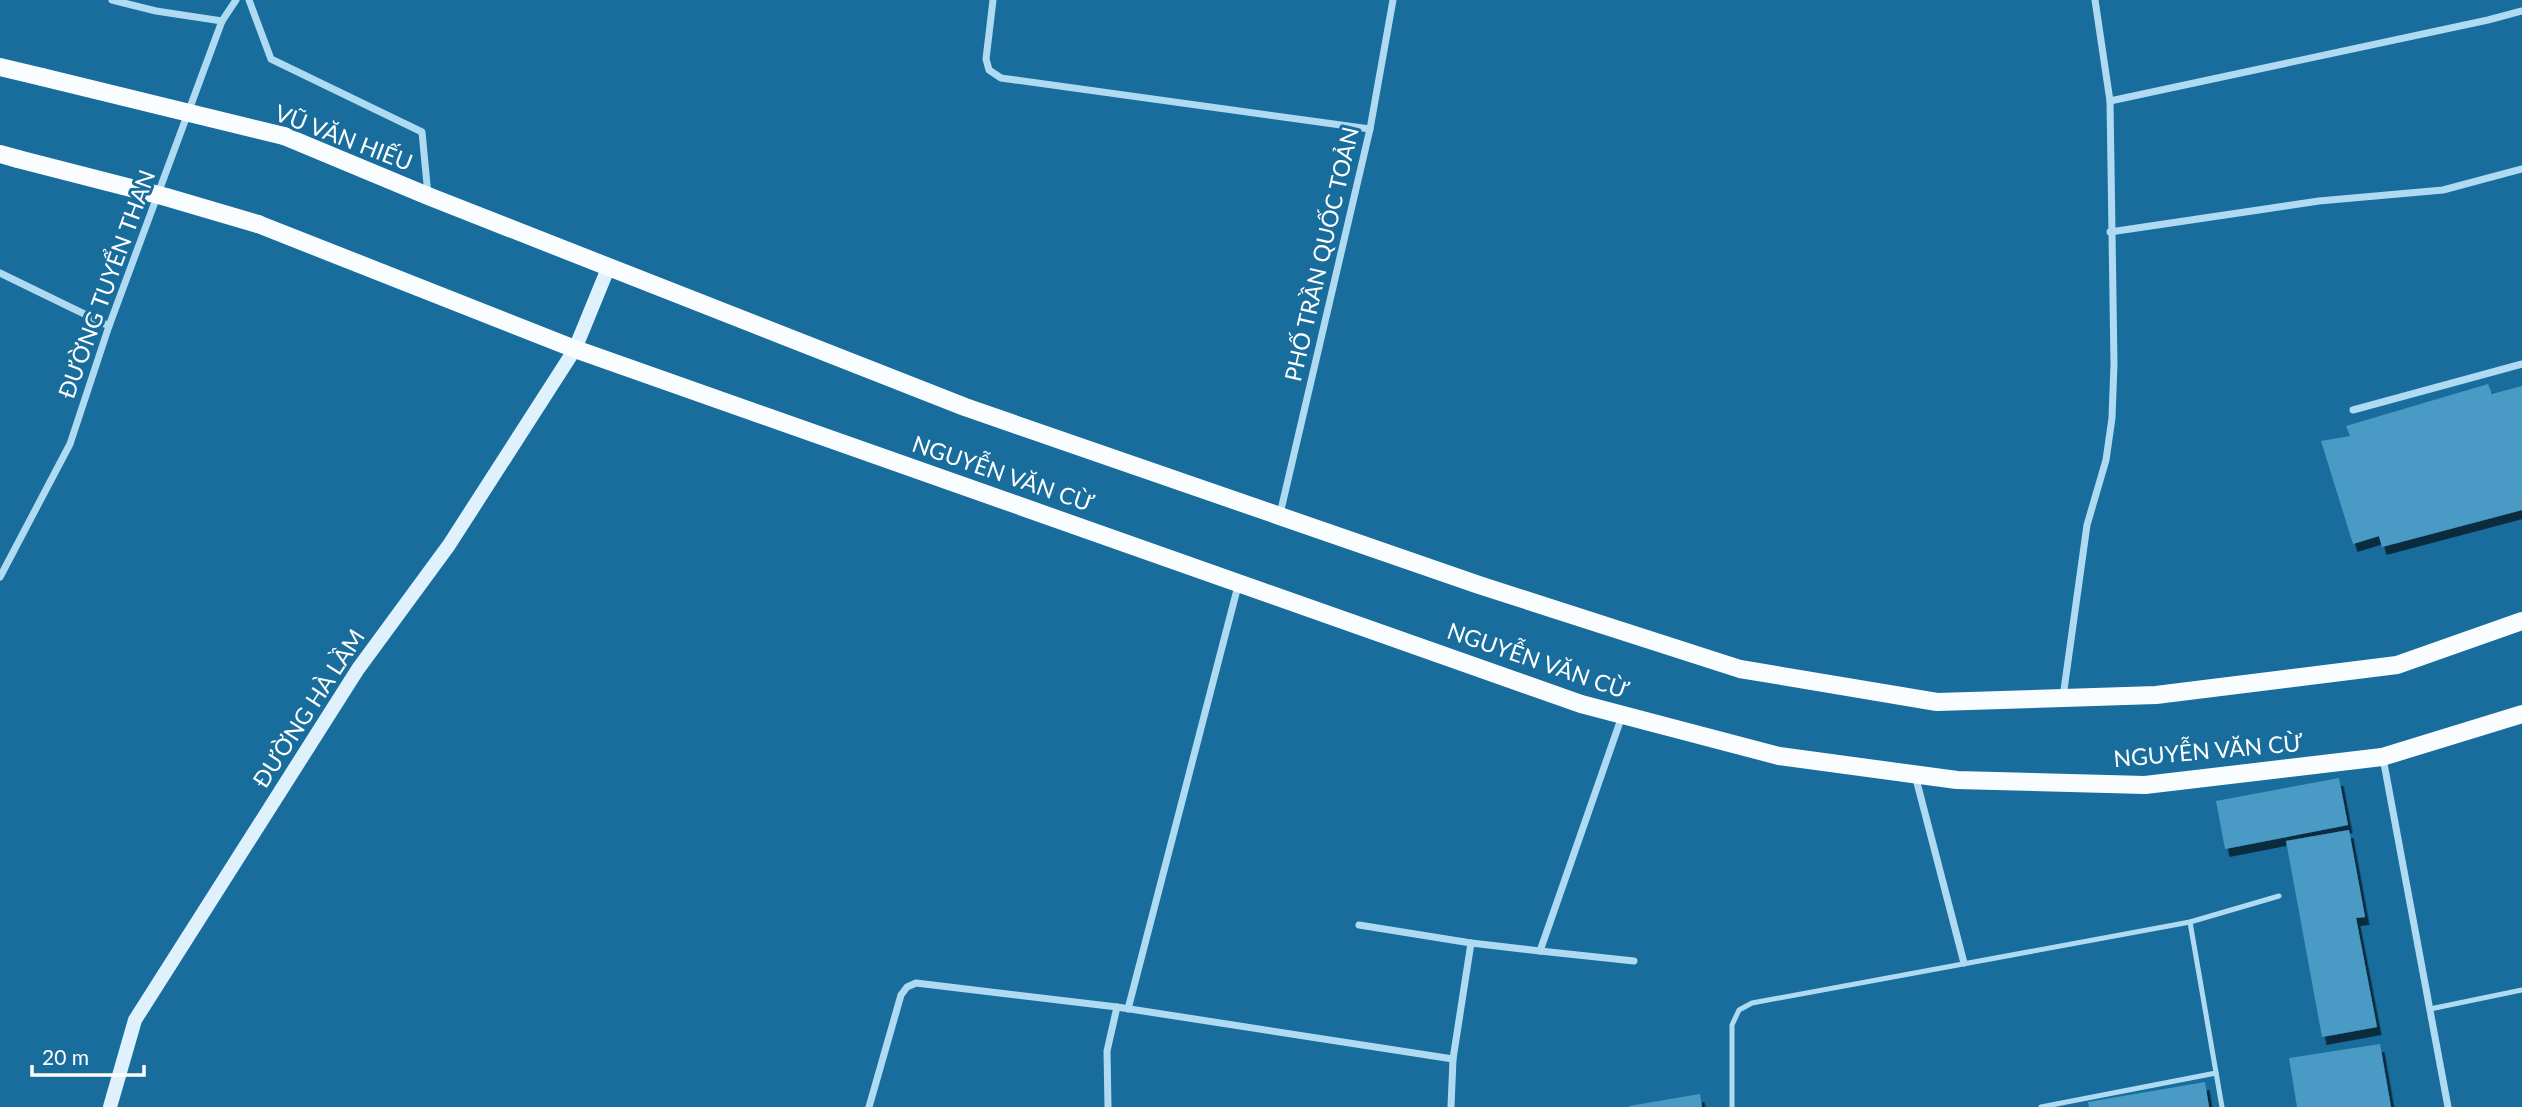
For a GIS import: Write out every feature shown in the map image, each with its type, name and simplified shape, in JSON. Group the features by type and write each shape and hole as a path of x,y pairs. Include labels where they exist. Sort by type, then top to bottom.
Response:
{"main road":[{"name":"VŨ VĂN HIẾU","path":"0,67 284,136 428,196 965,407 1280,515"},
{"path":"0,154 258,224 575,349"},
{"name":"ĐƯỜNG HÀ LẦM","path":"110,1107 135,1020 358,669 449,545 575,349 609,266"},
{"name":"NGUYỄN VĂN CỪ","path":"575,349 1581,704 1779,756 1957,780 2145,785 2382,757 2522,714"},
{"path":"1280,515 1479,585 1740,669 1937,702 2156,695 2397,665 2522,621"}],"street":[{"path":"112,0 156,11 222,21"},
{"name":"ĐƯỜNG TUYỂN THAN","path":"0,577 71,444 109,327 222,21 236,0"},
{"path":"250,0 271,59 422,132 428,196"},
{"path":"993,0 986,59 989,69 1001,78 1370,130"},
{"name":"PHỐ TRẦN QUỐC TOẢN","path":"1280,515 1370,130 1393,0"},
{"path":"2063,698 2087,525 2106,460 2112,418 2114,364 2110,101 2095,0"},
{"path":"2110,101 2488,20 2522,10"},
{"path":"2110,232 2319,201 2443,190 2522,169"},
{"path":"0,273 109,327"},
{"path":"2353,410 2522,365"},
{"path":"1128,1009 1239,582"},
{"path":"1540,951 1622,715"},
{"path":"2382,757 2448,1107"},
{"path":"1914,774 1964,963"},
{"path":"1359,925 1471,943 1634,961"},
{"path":"1451,1107 1453,1059 1471,943"},
{"path":"869,1107 901,995 907,987 916,984 1117,1007 1453,1059"},
{"path":"1108,1107 1107,1051 1117,1007"}],"lane":[{"path":"1732,1107 1732,1025 1739,1010 1752,1003 2190,922 2279,896"},
{"path":"2190,922 2222,1107"},
{"path":"2430,1009 2522,990"},
{"path":"2041,1107 2216,1073"}],"building":[{"path":"2488,384 2492,394 2522,386 2522,510 2382,547 2379,536 2353,544 2321,441 2350,436 2346,426"},
{"path":"2339,778 2348,825 2225,849 2216,801"},
{"path":"2349,830 2365,917 2356,918 2377,1027 2322,1037 2286,841"},
{"path":"2380,1044 2391,1107 2297,1107 2289,1058"},
{"path":"2205,1082 2209,1107 2089,1107 2088,1102"},
{"path":"1700,1094 1702,1107 1629,1107 1629,1106"}]}
